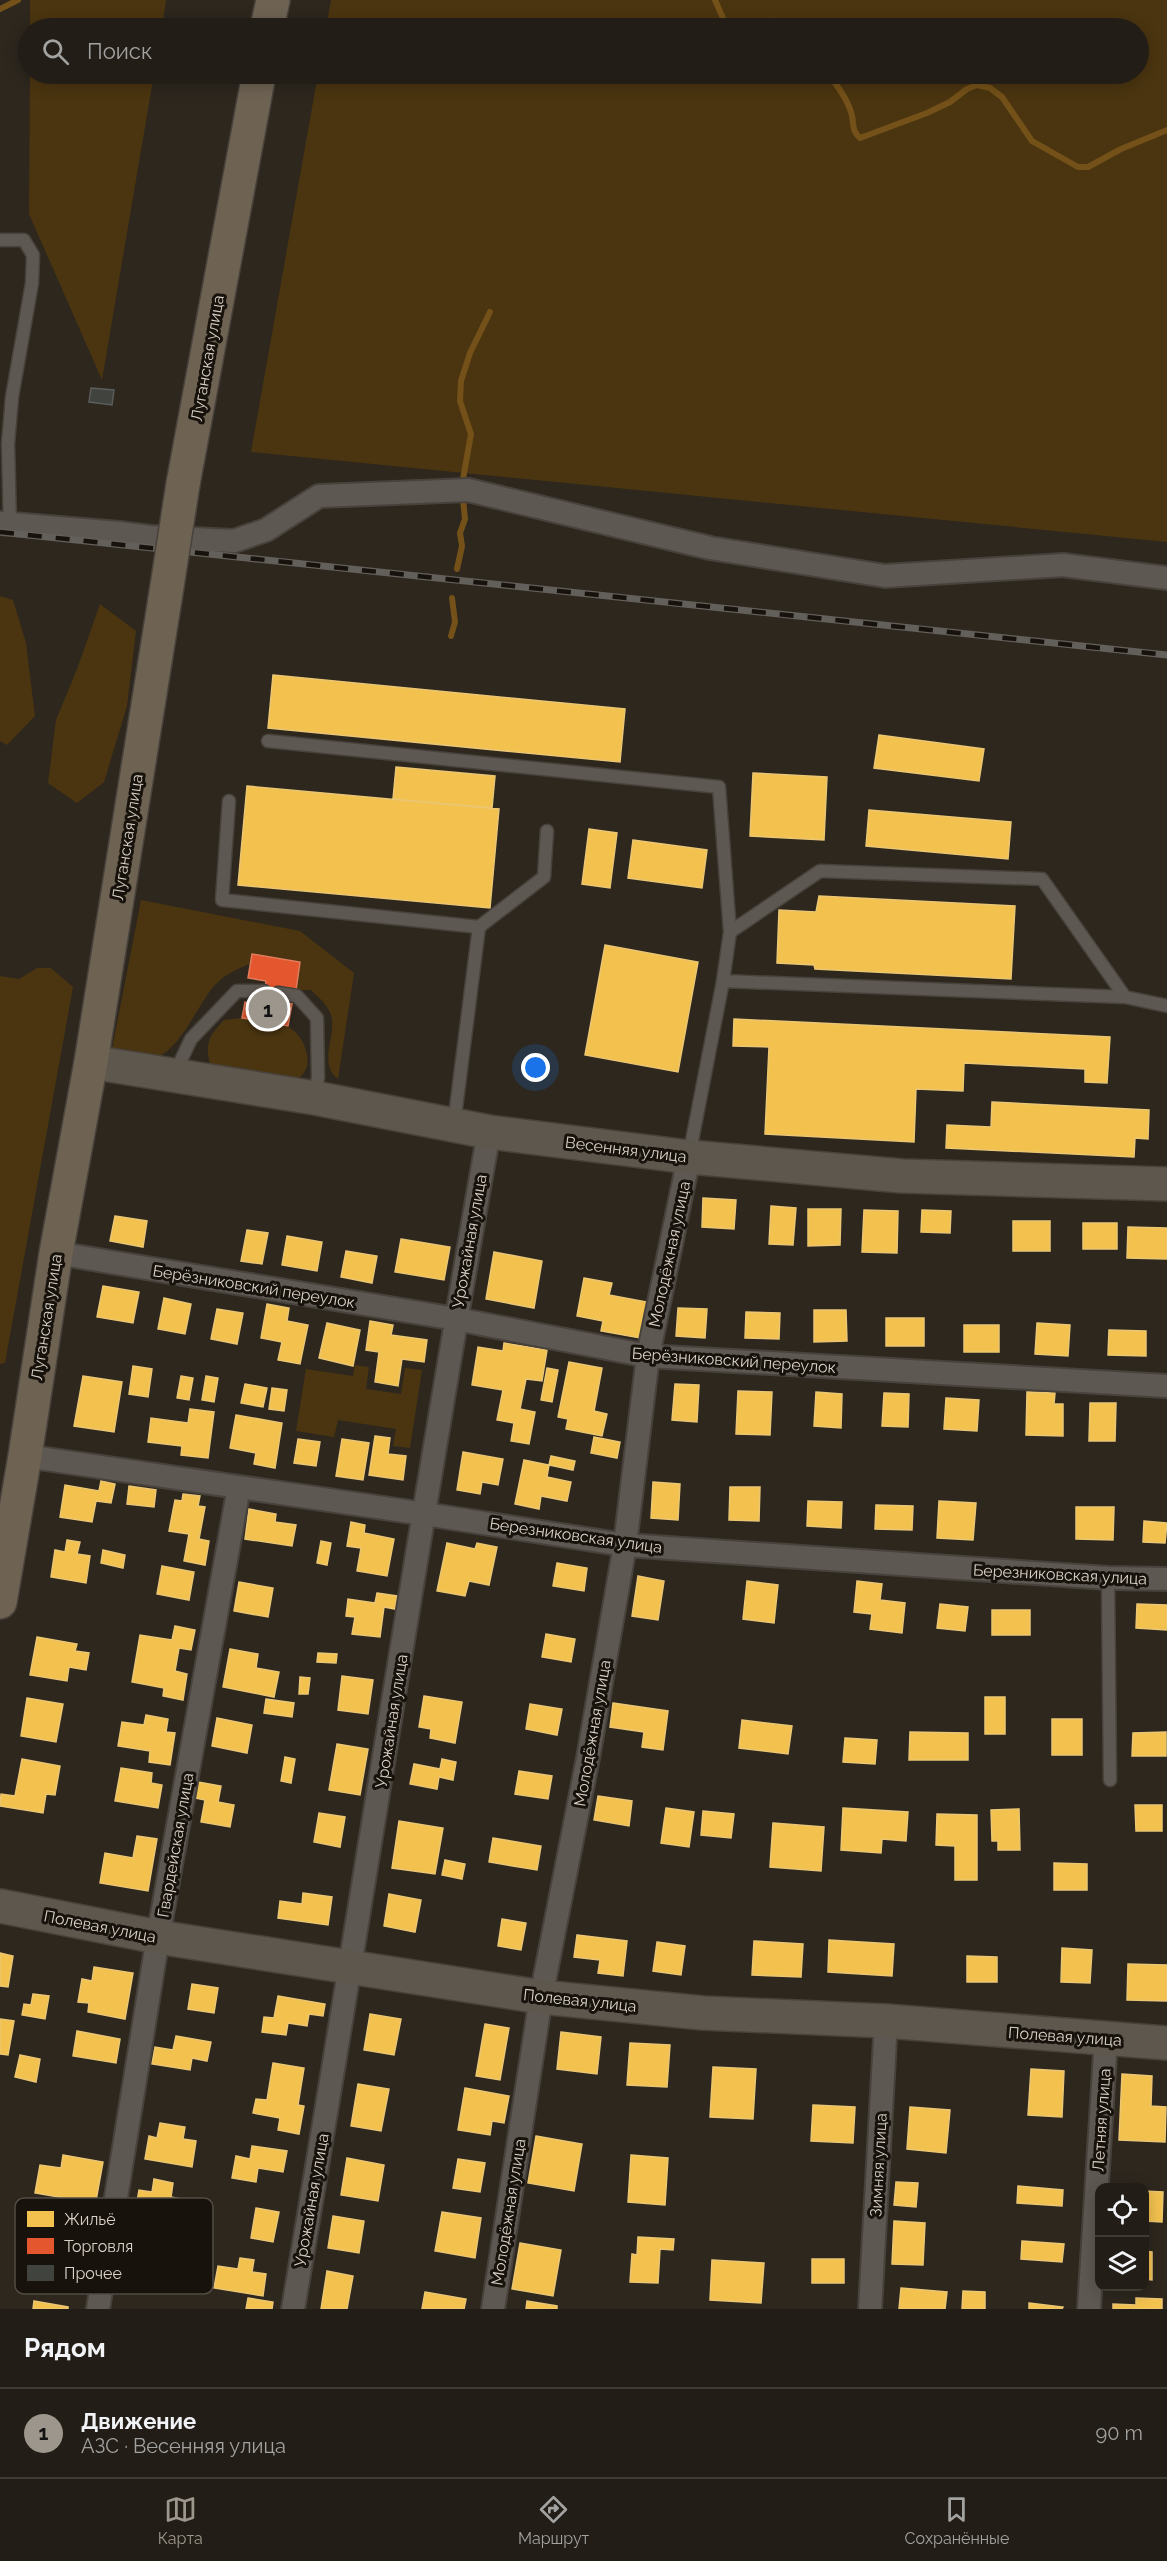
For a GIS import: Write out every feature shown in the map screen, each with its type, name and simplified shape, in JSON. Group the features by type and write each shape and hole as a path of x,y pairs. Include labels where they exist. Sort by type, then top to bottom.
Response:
{"highway":[{"path":"269,18 273,0"},
{"name":"Луганская улица","path":"0,1602 56,1253 91,1062 183,484 256,84"}],"street":[{"path":"5,524 150,537 234,541 266,530 319,496 468,490 711,548 885,576 1063,565 1167,578"},
{"name":"Весенняя улица","path":"91,1062 315,1098 489,1132 689,1157 902,1176 1167,1184"},
{"name":"Урожайная улица","path":"293,2309 456,1319 489,1132"},
{"name":"Молодёжная улица","path":"493,2309 541,1997 588,1758 625,1545 648,1356 689,1157"},
{"name":"Берёзниковский переулок","path":"56,1253 456,1319 648,1356 1167,1386"},
{"name":"Березниковская улица","path":"25,1456 625,1545 1108,1578 1167,1580"},
{"name":"Гвардейская улица","path":"116,2198 158,1937 239,1488"},
{"name":"Полевая улица","path":"0,1906 158,1937 541,1997 703,2013 886,2021 1167,2043"},
{"name":"Зимняя улица","path":"870,2309 886,2021"},
{"name":"Летняя улица","path":"1089,2309 1106,2039"},
{"name":"Гвардейская улица","path":"98,2309 100,2294"}],"lane":[{"path":"0,240 24,240 33,255 32,283 12,397 5,524"},
{"path":"268,741 719,787 730,932 723,981 689,1157"},
{"path":"229,801 222,900 479,927 544,877 547,831"},
{"path":"730,932 820,871 1042,879 1125,997"},
{"path":"453,1125 479,927"},
{"path":"723,981 1125,997 1167,1006"},
{"path":"174,1076 191,1039 237,991 264,991"},
{"path":"278,993 297,996 317,1018 318,1077 315,1098"},
{"path":"1108,1578 1110,1780"}],"shaded area":[{"path":"30,0 166,0 163,18 30,18"},
{"path":"331,0 1167,0 1167,542 251,452 316,84 1149,84 1149,18 328,18"},
{"path":"30,84 152,84 102,380 29,214"},
{"path":"0,596 13,600 26,643 35,716 7,745 0,741"},
{"path":"100,604 136,631 127,706 104,782 77,803 48,783 56,720"},
{"path":"141,900 300,931 354,973 338,1079 332,1073 328,1059 332,1028 331,1015 324,1003 311,990 296,990 300,962 253,954 251,963 227,975 215,985 186,1029 168,1050 158,1056 148,1058 112,1049"},
{"path":"37,968 51,968 73,987 5,1363 0,1364 0,976 19,979"},
{"path":"242,1018 274,1022 298,1034 308,1062 305,1071 298,1079 211,1069 208,1047 214,1032 224,1020"},
{"path":"355,1365 369,1367 366,1389 401,1394 405,1368 422,1370 410,1448 393,1446 396,1429 338,1420 334,1437 296,1431 306,1369 353,1376"}],"building: Жильё":[{"path":"273,675 625,709 620,762 268,728"},
{"path":"879,735 984,749 979,781 874,768"},
{"path":"396,767 495,776 492,808 393,799"},
{"path":"753,773 827,777 824,840 750,836"},
{"path":"247,786 499,809 490,908 238,885"},
{"path":"869,810 1011,822 1008,859 866,846"},
{"path":"589,829 617,833 610,888 582,884"},
{"path":"633,840 707,850 702,888 628,878"},
{"path":"819,896 1015,906 1011,979 815,969 814,965 777,963 779,910 816,912"},
{"path":"605,945 698,962 678,1072 585,1055"},
{"path":"734,1019 1110,1037 1107,1083 1085,1082 1085,1069 964,1063 963,1091 916,1089 914,1142 765,1134 769,1047 733,1046"},
{"path":"992,1102 1149,1110 1148,1139 1135,1138 1134,1157 946,1148 947,1125 991,1127"},
{"path":"703,1198 736,1200 734,1229 702,1227"},
{"path":"771,1206 796,1208 793,1245 769,1244"},
{"path":"808,1209 841,1209 840,1245 808,1246"},
{"path":"864,1210 898,1211 897,1253 862,1252"},
{"path":"922,1210 951,1211 950,1233 921,1232"},
{"path":"115,1216 147,1221 143,1247 110,1241"},
{"path":"1013,1221 1050,1221 1050,1251 1013,1251"},
{"path":"1083,1223 1117,1223 1117,1249 1083,1249"},
{"path":"1128,1227 1167,1228 1167,1259 1127,1258"},
{"path":"247,1230 268,1233 262,1264 241,1261"},
{"path":"287,1236 322,1242 317,1271 282,1265"},
{"path":"401,1239 450,1247 444,1280 395,1272"},
{"path":"346,1251 377,1256 372,1283 341,1277"},
{"path":"494,1252 542,1261 534,1308 486,1299"},
{"path":"584,1278 612,1283 609,1295 647,1302 640,1338 601,1331 603,1321 577,1316"},
{"path":"103,1286 139,1292 133,1323 97,1317"},
{"path":"164,1298 191,1304 185,1334 158,1329"},
{"path":"267,1304 289,1308 287,1321 308,1325 300,1364 278,1360 282,1342 261,1338"},
{"path":"678,1308 707,1309 705,1338 676,1336"},
{"path":"217,1309 243,1313 237,1344 211,1339"},
{"path":"814,1310 846,1310 847,1341 814,1342"},
{"path":"746,1312 780,1313 779,1339 745,1338"},
{"path":"886,1318 924,1318 924,1346 886,1346"},
{"path":"370,1321 393,1325 391,1335 427,1340 424,1362 402,1359 398,1386 375,1382 379,1352 366,1350"},
{"path":"327,1323 360,1330 353,1366 319,1358"},
{"path":"1037,1323 1070,1325 1068,1356 1035,1354"},
{"path":"964,1325 999,1325 999,1352 964,1352"},
{"path":"1109,1330 1146,1331 1146,1356 1108,1355"},
{"path":"504,1343 547,1350 542,1381 526,1379 520,1409 535,1412 529,1444 511,1441 514,1423 497,1420 503,1390 472,1385 478,1347 503,1351"},
{"path":"569,1362 602,1368 594,1411 607,1414 602,1436 566,1429 568,1419 558,1417"},
{"path":"133,1366 152,1369 148,1397 129,1394"},
{"path":"547,1368 558,1370 552,1402 541,1400"},
{"path":"83,1376 122,1382 114,1432 74,1426"},
{"path":"181,1376 193,1378 189,1400 177,1398"},
{"path":"206,1376 218,1378 214,1402 202,1400"},
{"path":"245,1384 267,1388 263,1407 241,1403"},
{"path":"675,1384 699,1385 697,1422 672,1420"},
{"path":"272,1388 287,1390 284,1411 269,1409"},
{"path":"738,1391 772,1392 770,1435 736,1434"},
{"path":"816,1392 842,1394 841,1428 814,1426"},
{"path":"1027,1392 1055,1393 1054,1404 1063,1404 1063,1436 1026,1435"},
{"path":"884,1393 909,1394 908,1427 882,1426"},
{"path":"946,1398 979,1400 977,1431 944,1429"},
{"path":"1090,1403 1116,1403 1115,1441 1089,1441"},
{"path":"190,1409 214,1412 208,1458 181,1455 182,1446 148,1442 151,1418 188,1423"},
{"path":"236,1415 282,1423 275,1468 254,1464 256,1453 230,1448"},
{"path":"375,1436 390,1438 388,1454 406,1456 403,1480 369,1475"},
{"path":"594,1437 620,1442 617,1458 591,1453"},
{"path":"298,1439 320,1442 316,1466 294,1463"},
{"path":"342,1439 369,1443 363,1480 336,1476"},
{"path":"463,1452 503,1459 498,1485 482,1482 480,1494 457,1490"},
{"path":"551,1456 575,1461 573,1470 549,1465"},
{"path":"524,1460 549,1465 547,1477 571,1482 567,1501 541,1496 539,1509 515,1504"},
{"path":"101,1481 115,1484 111,1503 96,1501 92,1522 60,1517 65,1485 99,1491"},
{"path":"653,1482 680,1484 678,1520 651,1518"},
{"path":"129,1486 156,1490 154,1507 127,1504"},
{"path":"730,1487 760,1487 759,1521 729,1520"},
{"path":"183,1494 200,1496 198,1506 205,1507 199,1539 209,1541 205,1565 184,1561 189,1534 169,1531 175,1500 182,1501"},
{"path":"808,1501 842,1502 841,1528 807,1526"},
{"path":"939,1501 976,1503 973,1540 937,1538"},
{"path":"876,1505 913,1506 912,1530 875,1529"},
{"path":"1076,1507 1114,1507 1113,1540 1076,1539"},
{"path":"249,1509 276,1514 275,1522 296,1525 292,1546 245,1539"},
{"path":"1144,1521 1167,1523 1165,1543 1143,1542"},
{"path":"351,1522 365,1525 364,1533 394,1539 387,1576 357,1571 361,1548 347,1546"},
{"path":"67,1540 80,1542 77,1554 90,1556 86,1583 51,1577 55,1550 65,1552"},
{"path":"321,1541 331,1543 327,1565 317,1563"},
{"path":"447,1543 475,1549 477,1543 497,1547 489,1585 469,1581 465,1596 437,1591"},
{"path":"103,1550 125,1555 123,1568 101,1563"},
{"path":"557,1563 587,1568 584,1591 553,1586"},
{"path":"162,1566 194,1572 189,1600 157,1594"},
{"path":"638,1576 664,1581 658,1620 632,1616"},
{"path":"747,1581 778,1585 774,1623 743,1619"},
{"path":"857,1581 882,1584 880,1600 905,1603 902,1633 870,1629 872,1614 854,1612"},
{"path":"239,1582 273,1588 268,1617 234,1611"},
{"path":"377,1593 397,1596 395,1609 384,1607 380,1637 352,1634 355,1617 346,1616 348,1599 375,1603"},
{"path":"940,1604 968,1607 965,1631 937,1628"},
{"path":"1137,1604 1167,1605 1167,1630 1136,1628"},
{"path":"992,1610 1030,1610 1030,1635 992,1635"},
{"path":"175,1626 195,1630 191,1650 179,1648 175,1671 187,1674 183,1700 163,1696 164,1688 132,1682 140,1635 172,1640"},
{"path":"546,1634 575,1639 571,1662 542,1657"},
{"path":"37,1637 77,1644 75,1651 89,1653 86,1670 69,1667 67,1681 30,1675"},
{"path":"230,1649 258,1654 256,1668 279,1672 274,1697 223,1687"},
{"path":"318,1653 337,1654 336,1663 317,1662"},
{"path":"342,1676 373,1680 368,1714 338,1710"},
{"path":"300,1677 310,1678 308,1694 299,1694"},
{"path":"424,1696 462,1702 455,1743 430,1738 431,1729 419,1727"},
{"path":"985,1697 1005,1697 1005,1734 985,1734"},
{"path":"27,1698 63,1704 56,1742 21,1736"},
{"path":"266,1699 294,1703 292,1717 264,1713"},
{"path":"613,1703 668,1711 663,1750 642,1747 644,1732 610,1727"},
{"path":"530,1704 562,1709 557,1735 526,1729"},
{"path":"146,1715 168,1719 166,1732 175,1733 170,1765 149,1762 150,1751 118,1746 122,1722 144,1725"},
{"path":"217,1718 252,1725 247,1753 212,1746"},
{"path":"1052,1719 1082,1719 1082,1755 1052,1755"},
{"path":"742,1720 792,1726 788,1754 739,1748"},
{"path":"910,1732 968,1733 968,1760 909,1760"},
{"path":"1166,1732 1166,1756 1132,1756 1133,1733"},
{"path":"845,1738 877,1740 875,1764 843,1762"},
{"path":"337,1744 368,1749 360,1795 329,1790"},
{"path":"285,1757 295,1759 291,1783 281,1781"},
{"path":"22,1759 60,1766 55,1795 46,1794 43,1813 0,1806 1,1794 15,1796"},
{"path":"442,1759 456,1762 453,1780 439,1777 437,1789 410,1784 414,1764 440,1769"},
{"path":"121,1768 152,1773 151,1783 162,1785 158,1808 115,1801"},
{"path":"519,1771 552,1776 548,1799 515,1794"},
{"path":"198,1782 221,1786 218,1802 234,1805 230,1827 201,1822 205,1800 195,1798"},
{"path":"598,1796 632,1801 629,1826 594,1820"},
{"path":"1135,1805 1162,1805 1162,1831 1136,1831"},
{"path":"666,1808 694,1812 689,1847 661,1843"},
{"path":"843,1808 908,1812 906,1841 882,1839 881,1853 841,1850"},
{"path":"1019,1809 1020,1850 998,1850 998,1841 992,1841 991,1810"},
{"path":"703,1811 734,1814 731,1838 701,1835"},
{"path":"319,1813 345,1817 340,1847 314,1842"},
{"path":"937,1814 977,1815 977,1880 955,1880 955,1846 936,1845"},
{"path":"399,1821 443,1828 435,1874 392,1868"},
{"path":"773,1823 824,1827 821,1871 770,1867"},
{"path":"137,1836 157,1839 148,1891 100,1883 105,1853 133,1858"},
{"path":"493,1838 541,1846 537,1870 489,1862"},
{"path":"445,1860 465,1864 462,1879 442,1875"},
{"path":"1054,1863 1087,1864 1087,1890 1054,1890"},
{"path":"303,1893 332,1897 328,1925 278,1918 280,1901 302,1904"},
{"path":"389,1894 421,1900 415,1932 384,1926"},
{"path":"502,1919 526,1923 521,1950 498,1946"},
{"path":"577,1935 627,1941 623,1976 598,1973 600,1960 574,1957"},
{"path":"829,1940 894,1944 892,1976 828,1972"},
{"path":"754,1941 803,1944 801,1977 752,1975"},
{"path":"657,1942 685,1946 681,1975 653,1971"},
{"path":"1062,1948 1092,1950 1090,1983 1061,1982"},
{"path":"0,1953 13,1956 8,1987 0,1986"},
{"path":"967,1956 997,1957 997,1982 967,1982"},
{"path":"1128,1964 1167,1965 1167,2001 1127,2000"},
{"path":"94,1967 133,1973 125,2019 88,2012 89,2003 78,2002 82,1979 92,1981"},
{"path":"192,1984 218,1988 214,2013 188,2009"},
{"path":"33,1994 49,1996 45,2019 22,2015 24,2004 31,2005"},
{"path":"278,1996 325,2004 323,2016 309,2014 307,2026 288,2023 286,2035 262,2032 264,2017 274,2018"},
{"path":"370,2014 401,2019 394,2055 364,2050"},
{"path":"0,2019 14,2021 8,2055 0,2054"},
{"path":"485,2024 509,2028 500,2080 476,2076"},
{"path":"77,2031 120,2039 116,2063 73,2056"},
{"path":"561,2032 601,2037 597,2074 557,2069"},
{"path":"176,2036 211,2042 207,2061 192,2058 190,2070 152,2064 155,2047 173,2050"},
{"path":"630,2043 670,2045 667,2087 627,2085"},
{"path":"20,2055 40,2059 36,2082 15,2077"},
{"path":"273,2063 304,2068 298,2105 304,2106 299,2134 278,2130 280,2118 253,2113 256,2099 267,2100"},
{"path":"713,2067 756,2069 753,2119 710,2117"},
{"path":"1031,2069 1064,2071 1062,2117 1028,2115"},
{"path":"1122,2074 1152,2076 1151,2106 1166,2107 1165,2142 1119,2140"},
{"path":"358,2084 389,2089 381,2131 351,2126"},
{"path":"465,2088 509,2096 504,2123 492,2121 490,2135 458,2130"},
{"path":"813,2105 855,2107 853,2143 811,2141"},
{"path":"910,2107 950,2110 946,2153 907,2149"},
{"path":"160,2123 185,2127 183,2139 196,2141 192,2167 145,2159 149,2136 157,2138"},
{"path":"536,2136 582,2144 574,2191 528,2183"},
{"path":"252,2146 287,2151 283,2172 258,2168 256,2182 232,2178 236,2156 250,2159"},
{"path":"63,2155 103,2162 96,2198 64,2198 35,2193 40,2165 61,2168"},
{"path":"631,2155 668,2158 665,2205 628,2202"},
{"path":"347,2158 384,2165 378,2201 341,2195"},
{"path":"458,2159 485,2163 480,2192 453,2188"},
{"path":"154,2179 173,2183 171,2197 176,2198 138,2198 139,2190 152,2192"},
{"path":"896,2182 918,2183 916,2207 894,2205"},
{"path":"1018,2186 1063,2190 1062,2206 1017,2203"},
{"path":"1149,2191 1163,2192 1162,2222 1149,2221"},
{"path":"256,2208 279,2212 273,2242 251,2238"},
{"path":"442,2212 481,2218 475,2258 435,2251"},
{"path":"333,2216 364,2221 359,2253 328,2248"},
{"path":"894,2221 925,2223 923,2265 892,2264"},
{"path":"638,2237 674,2239 673,2250 660,2249 658,2283 630,2282 632,2254 637,2255"},
{"path":"1022,2241 1064,2244 1062,2262 1021,2259"},
{"path":"520,2243 561,2250 553,2296 512,2289"},
{"path":"1149,2252 1152,2252 1152,2280 1149,2280"},
{"path":"240,2258 254,2260 252,2272 266,2274 263,2296 214,2288 218,2266 238,2269"},
{"path":"812,2259 844,2259 844,2283 812,2283"},
{"path":"712,2260 764,2263 761,2303 710,2300"},
{"path":"327,2271 353,2276 347,2309 321,2309"},
{"path":"901,2288 947,2292 945,2309 899,2309"},
{"path":"963,2291 985,2292 985,2309 962,2309"},
{"path":"425,2292 466,2299 464,2309 422,2309"},
{"path":"248,2298 273,2302 272,2309 246,2309"},
{"path":"1136,2298 1162,2299 1162,2309 1113,2309 1113,2304 1136,2305"},
{"path":"34,2301 68,2307 68,2309 33,2309"},
{"path":"527,2301 557,2306 557,2309 526,2309"},
{"path":"1029,2303 1063,2307 1062,2309 1029,2309"}],"building: Торговля":[{"path":"252,954 300,962 296,990 279,987 277,1002 292,1004 288,1026 242,1018 245,1002 262,1005 266,981 248,978"}],"building: Прочее":[{"path":"91,388 114,390 112,405 89,402"}],"waterway":[{"path":"0,9 18,0"},
{"path":"715,0 723,18"},
{"path":"836,84 850,110 854,131 860,138 927,113 977,85 990,88 1002,97 1032,141 1078,167 1088,167 1121,149 1167,130"},
{"path":"463,479 471,434 460,401 461,381 470,353 490,312"},
{"path":"457,569 462,546 460,533 465,519 463,499"},
{"path":"451,636 455,622 452,598"}],"railway":[{"path":"0,532 1167,655"}],"place":[{"name":"Движение","path":"268,1009"}]}
